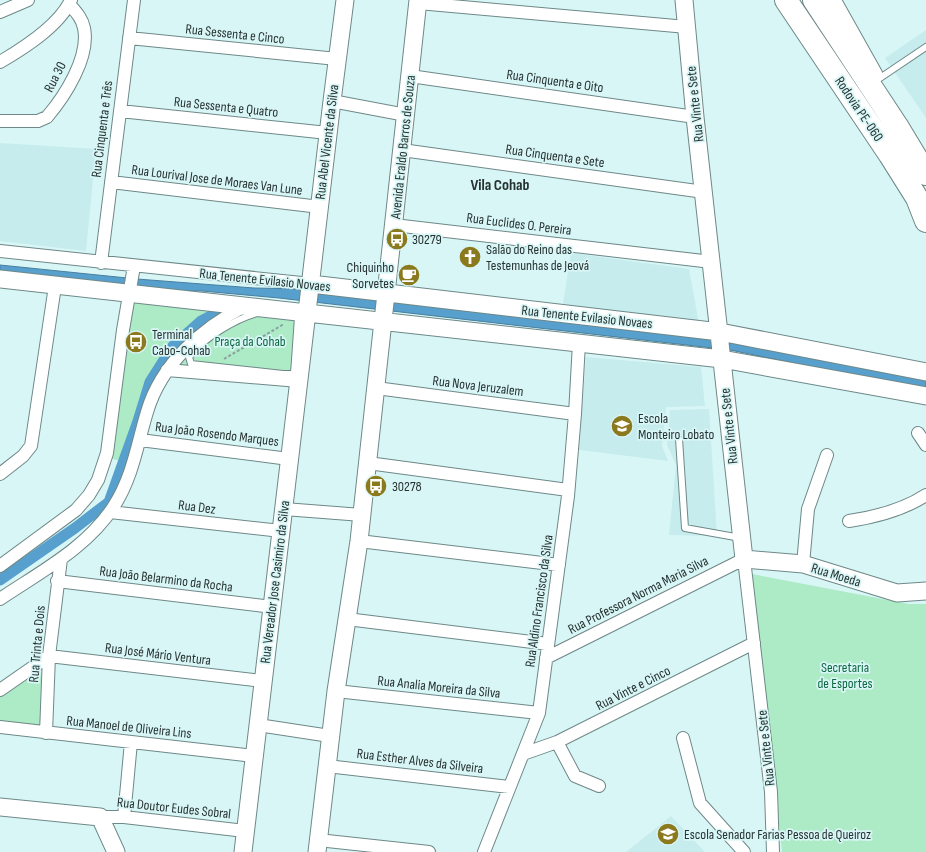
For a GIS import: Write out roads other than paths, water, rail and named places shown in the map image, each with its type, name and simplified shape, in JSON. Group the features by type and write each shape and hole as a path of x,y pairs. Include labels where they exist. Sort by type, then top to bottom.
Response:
{"highway":[{"name":"Rodovia PE-060","path":"786,0 917,198 926,221"},
{"name":"Rodovia PE-060","path":"814,0 897,126 926,174"}],"street":[{"path":"0,12 28,0"},
{"name":"Rua Cinquenta e Três","path":"101,263 134,0"},
{"name":"Rua Abel Vicente da Silva","path":"307,301 345,0"},
{"name":"Rua Vinte e Sete","path":"684,0 695,116 741,538 771,792 770,850"},
{"path":"780,0 803,26"},
{"path":"832,0 877,80 897,126"},
{"path":"0,62 18,52 45,32 70,2"},
{"name":"Rua 30","path":"0,121 42,120 47,117 68,89 80,59 84,42 84,28 82,20 70,2"},
{"path":"418,2 687,27"},
{"name":"Avenida Eraldo Barros de Souza","path":"368,463 418,2"},
{"name":"Rua Sessenta e Cinco","path":"129,38 337,59"},
{"name":"Rua Cinquenta e Oito","path":"410,76 695,116"},
{"path":"332,101 406,115"},
{"name":"Rua Sessenta e Quatro","path":"120,111 328,133"},
{"name":"Rua Cinquenta e Sete","path":"402,150 704,192"},
{"name":"Rua Lourival Jose de Moraes Van Lune","path":"111,182 320,207"},
{"name":"Rua Euclides O. Pereira","path":"394,225 712,262"},
{"name":"Rua Tenente Evilasio Novaes","path":"0,251 101,263 133,272 307,301 386,306 721,344"},
{"path":"0,566 76,510 89,495 98,480 108,453 129,292 133,272"},
{"path":"0,280 129,292 245,306 307,301 386,306 579,344 721,344 926,372"},
{"path":"0,474 23,456 32,446 55,286"},
{"name":"Rua Vereador Jose Casimiro da Silva","path":"243,852 262,681 299,381 307,301"},
{"path":"0,599 61,559 76,548 96,529 110,512 129,477 152,398 167,370 186,349 203,334 245,306"},
{"name":"Rua Aldino Francisco da Silva","path":"484,852 539,713 568,490 575,414 579,344"},
{"path":"721,344 926,396"},
{"path":"167,370 299,381"},
{"name":"Rua Nova Jeruzalem","path":"376,388 575,414"},
{"path":"918,433 926,445"},
{"name":"Rua João Rosendo Marques","path":"140,440 289,459"},
{"path":"803,564 808,509 827,455"},
{"path":"429,852 317,846 326,766 359,541 368,463 568,490"},
{"path":"848,521 870,518 904,507 926,495"},
{"path":"284,509 362,514"},
{"name":"Rua Dez","path":"110,512 281,531"},
{"path":"359,541 559,565"},
{"name":"Rua Trinta e Dois","path":"46,733 49,656 57,581 61,559"},
{"name":"Rua Moeda","path":"744,559 803,564 897,593 926,591"},
{"name":"Rua Professora Norma Maria Silva","path":"546,658 744,559"},
{"name":"Rua João Belarmino da Rocha","path":"57,581 272,607"},
{"path":"347,619 548,644"},
{"name":"Rua Vinte e Cinco","path":"523,754 557,742 754,643"},
{"path":"0,690 49,656"},
{"name":"Rua José Mário Ventura","path":"49,656 262,681"},
{"name":"Rua Analia Moreira da Silva","path":"336,691 539,713"},
{"path":"258,724 330,736"},
{"name":"Rua Manoel de Oliveira Lins","path":"0,727 254,756"},
{"path":"683,738 700,803 744,852"},
{"path":"124,817 131,742"},
{"path":"557,742 575,776 599,786"},
{"name":"Rua Esther Alves da Silveira","path":"326,766 509,787"},
{"path":"0,807 100,817 116,852"},
{"name":"Rua Doutor Eudes Sobral","path":"100,817 124,817 246,831"}],"lane":[{"path":"877,80 926,47"},
{"path":"307,301 299,319 295,371 293,375 191,364 190,357 206,341 218,332 261,312 307,301"},
{"path":"679,439 685,528 741,538"}],"water":[{"path":"0,265 137,279 254,288 304,289 711,336 926,379 926,390 730,350 279,298 202,291 185,291 177,293 137,289 0,271"}],"waterway":[{"path":"0,580 75,528 109,502 138,421 150,382 173,346 201,321 220,311"}],"place":[{"name":"30279","path":"397,239"},
{"name":"Salão do Reino das Testemunhas de Jeová","path":"470,257"},
{"name":"Chiquinho Sorvetes","path":"409,275"},
{"name":"Terminal Cabo-Cohab","path":"136,342"},
{"name":"Escola Monteiro Lobato","path":"622,426"},
{"name":"30278","path":"376,486"},
{"name":"Escola Senador Farias Pessoa de Queiroz","path":"668,834"}],"district":[{"name":"Vila Cohab","path":"500,185"}],"park label":[{"name":"Praça da Cohab","path":"250,341"},
{"name":"Secretaria de Esportes","path":"845,676"}]}
